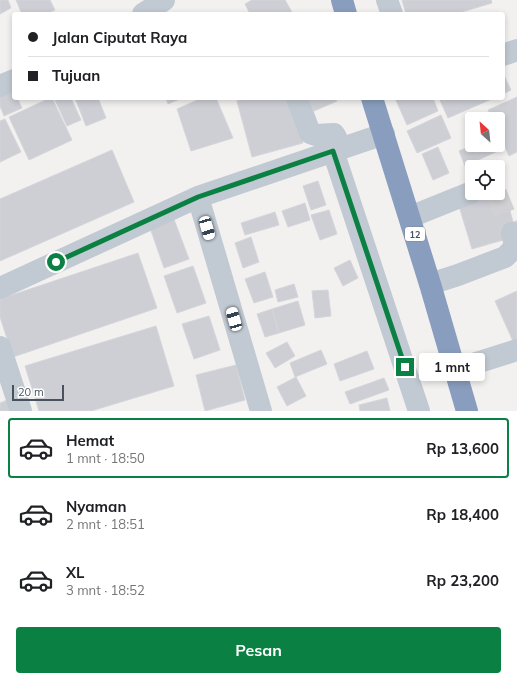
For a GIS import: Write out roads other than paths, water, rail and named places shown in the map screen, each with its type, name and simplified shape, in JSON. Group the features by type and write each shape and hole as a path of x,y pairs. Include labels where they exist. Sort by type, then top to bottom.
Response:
{"highway":[{"path":"342,0 345,12"},
{"name":"12","path":"373,100 410,217 467,411"}],"street":[{"path":"146,12 164,0"},
{"path":"387,0 391,12"},
{"path":"505,53 517,50"},
{"path":"0,86 12,81"},
{"path":"298,100 310,133 316,135 334,134 336,136 337,139 333,151 420,411"},
{"path":"0,288 198,197 384,134"},
{"path":"410,217 465,195"},
{"path":"198,197 261,411"},
{"path":"430,284 505,257 515,245 512,233"},
{"path":"0,347 21,411"},
{"path":"454,370 517,350"}],"tunnel":[{"path":"499,200 512,233"}]}
